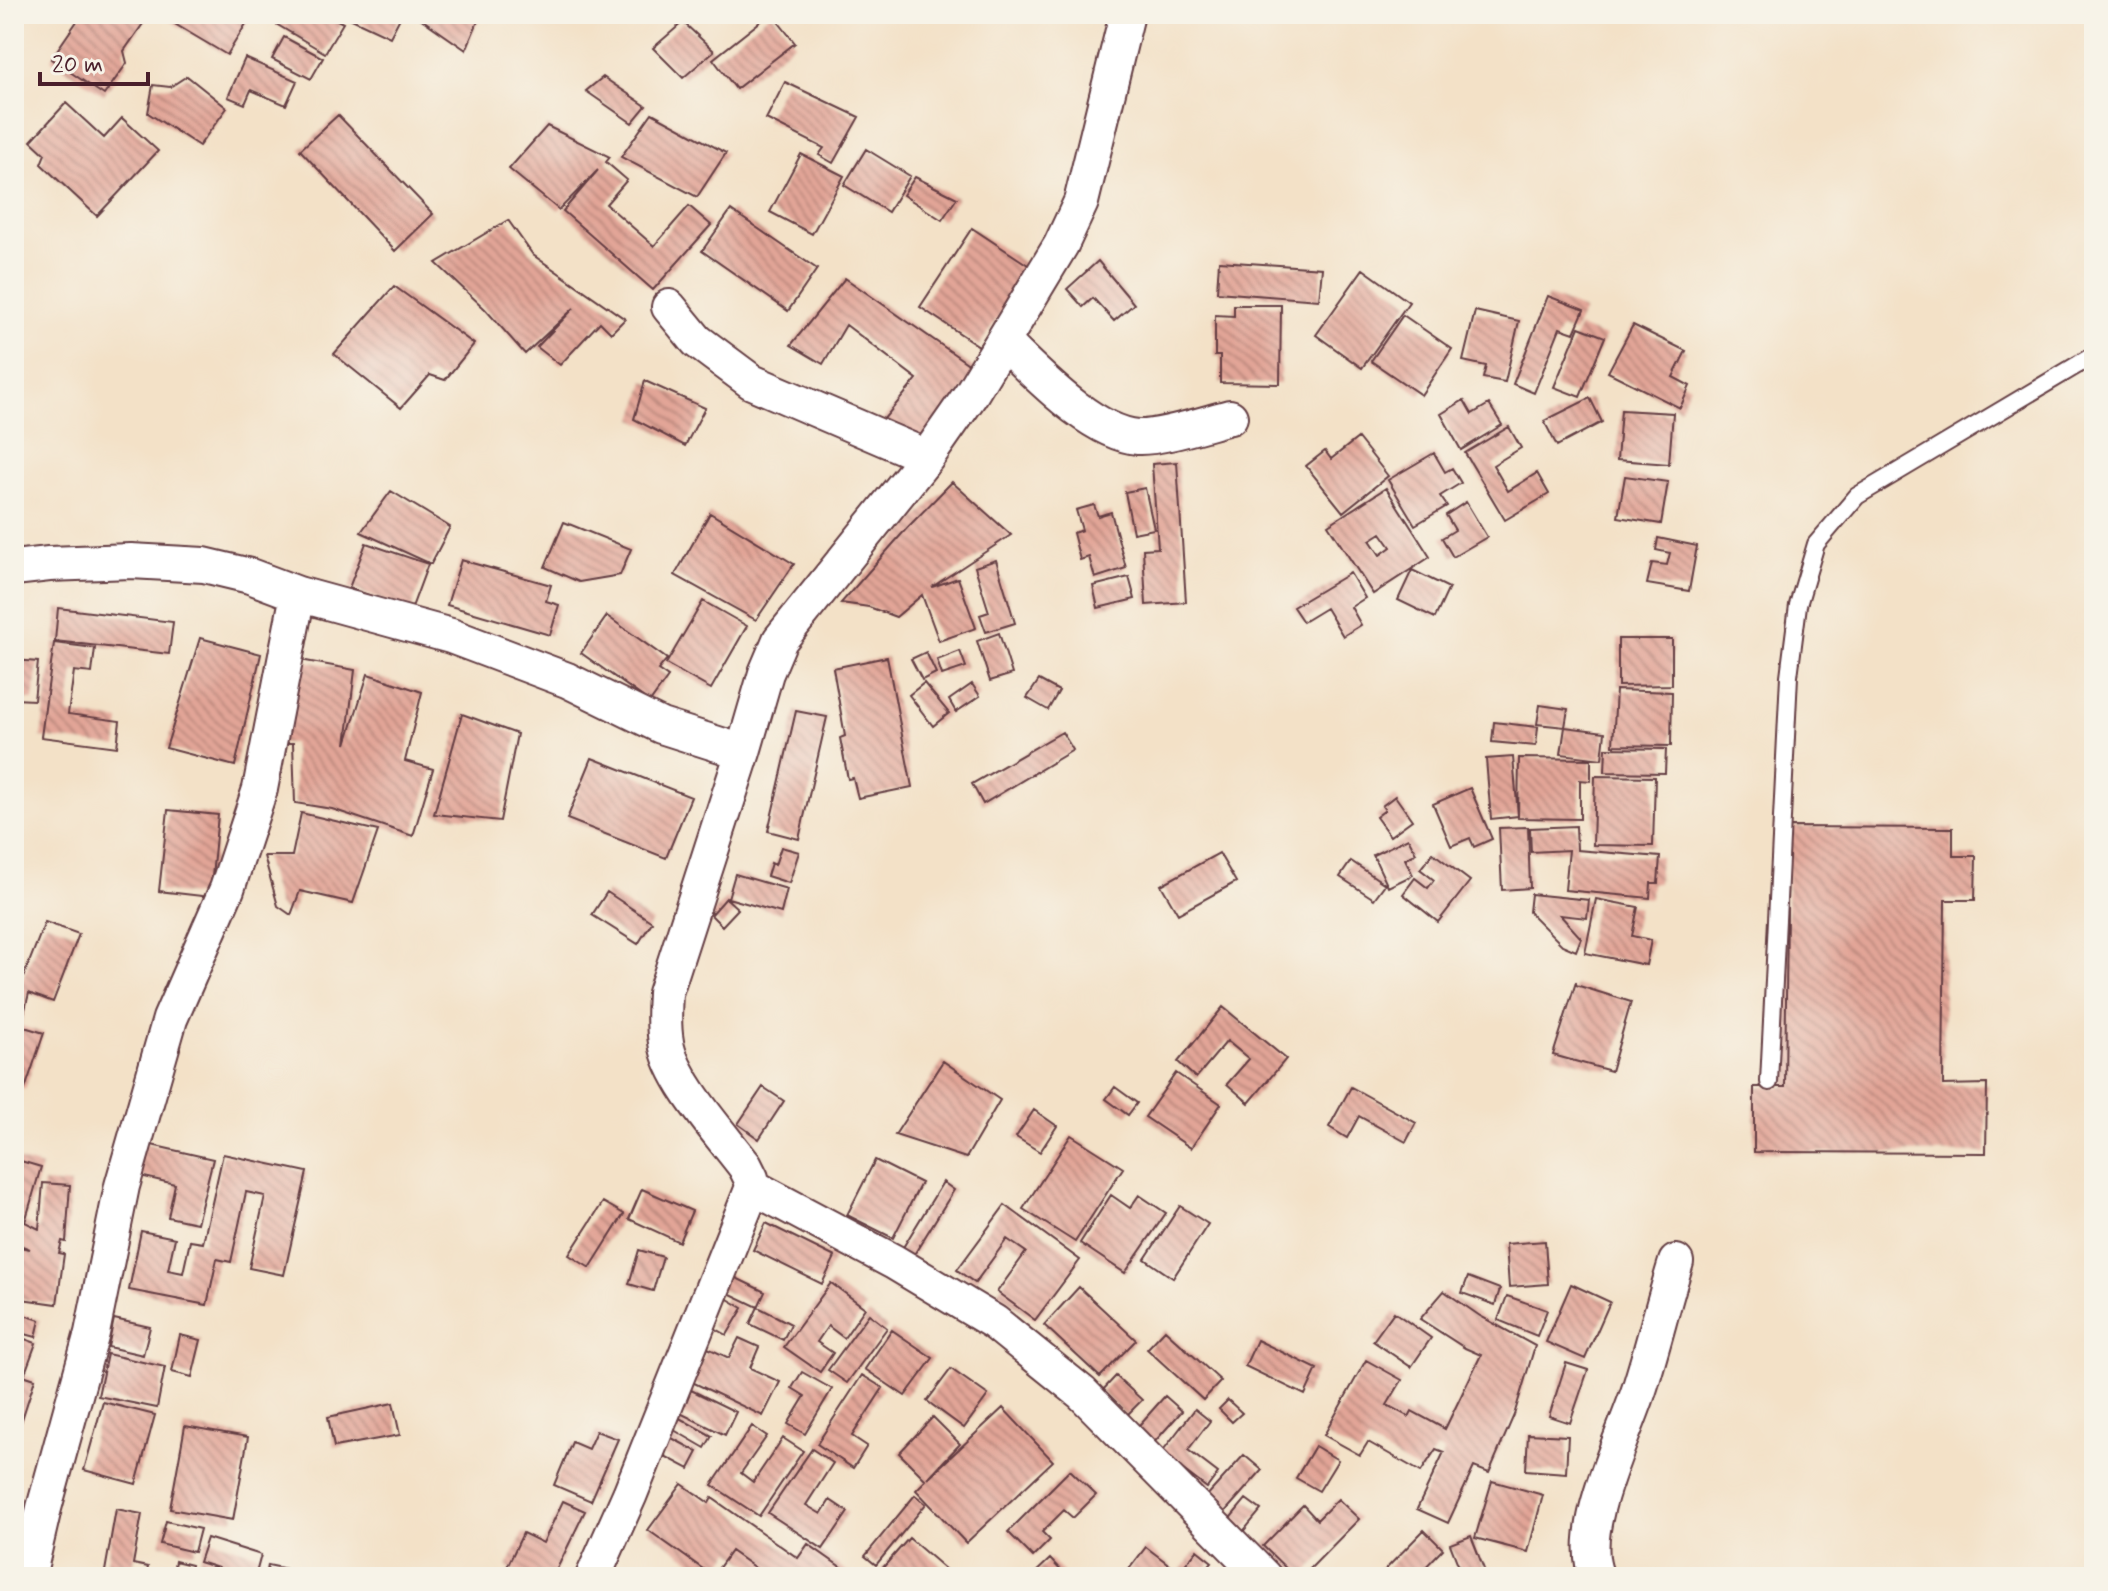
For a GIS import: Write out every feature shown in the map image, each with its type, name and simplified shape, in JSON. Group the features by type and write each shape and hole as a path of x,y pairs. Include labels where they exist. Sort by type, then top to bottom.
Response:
{"street":[{"path":"593,1577 630,1494 753,1187 745,1166 680,1080 666,1043 664,1016 665,993 766,673 780,640 927,457 971,394 1061,245 1081,202 1127,14"},
{"path":"669,307 697,341 752,382 927,457"},
{"path":"1003,342 1057,393 1094,420 1120,433 1140,437 1230,417"},
{"path":"14,568 131,561 204,565 250,576 298,594 451,636 567,680 661,726 743,752"},
{"path":"28,1577 92,1333 122,1186 170,1019 227,889 260,789 298,594"},
{"path":"753,1187 894,1262 994,1322 1082,1393 1264,1577"},
{"path":"1597,1577 1590,1551 1595,1514 1640,1390 1676,1262"}],"lane":[{"path":"1769,1082 1789,676 1798,605 1816,544 1857,496 2094,355"}],"building":[{"path":"82,14 142,14 147,18 124,51 127,63 104,95 51,59"},
{"path":"158,14 252,14 227,55"},
{"path":"283,14 326,14 343,23 325,53 276,24"},
{"path":"341,14 402,14 390,37"},
{"path":"421,14 481,14 466,50 420,18"},
{"path":"617,14 635,14 622,22"},
{"path":"770,14 795,43 736,89 713,59"},
{"path":"683,22 714,51 683,78 653,48"},
{"path":"284,37 323,58 311,79 272,59"},
{"path":"245,58 297,81 286,105 251,90 245,104 228,97"},
{"path":"187,76 227,108 199,146 148,113 153,85 170,87"},
{"path":"603,77 646,106 632,123 586,91"},
{"path":"785,82 859,117 833,163 819,155 824,148 766,119"},
{"path":"66,103 104,138 122,118 158,151 97,216 41,164 45,154 31,141"},
{"path":"652,113 726,153 697,197 621,157"},
{"path":"338,115 433,214 395,251 300,150"},
{"path":"547,126 610,157 606,162 627,180 606,204 654,246 689,206 711,225 653,290 563,211 598,170 559,210 509,169"},
{"path":"14,145 25,162 14,170"},
{"path":"866,149 910,176 888,212 844,185"},
{"path":"801,154 844,176 812,234 770,212"},
{"path":"915,177 957,198 942,220 903,195"},
{"path":"731,210 817,269 788,311 702,251"},
{"path":"508,220 533,255 625,319 611,333 600,322 560,365 537,347 574,308 525,354 485,309 436,263"},
{"path":"972,228 1031,267 979,346 920,307"},
{"path":"1098,261 1134,304 1114,321 1093,298 1083,307 1067,289"},
{"path":"1219,261 1322,268 1319,300 1217,292"},
{"path":"1363,269 1409,302 1362,368 1316,335"},
{"path":"845,278 977,370 926,445 883,420 917,379 846,325 823,364 791,345"},
{"path":"394,286 474,344 445,380 430,375 401,408 334,354"},
{"path":"1548,296 1584,310 1574,333 1560,328 1534,393 1513,384"},
{"path":"1234,305 1281,305 1280,384 1220,383 1220,356 1215,356 1215,315 1234,316"},
{"path":"1475,311 1519,321 1505,382 1483,378 1486,366 1463,361"},
{"path":"1403,315 1452,349 1421,395 1371,361"},
{"path":"1633,325 1686,351 1673,377 1690,386 1680,408 1608,372"},
{"path":"1579,327 1605,337 1580,397 1554,387"},
{"path":"645,381 705,408 685,446 634,419"},
{"path":"1590,398 1602,422 1557,446 1544,421"},
{"path":"1464,400 1472,414 1489,404 1502,425 1461,450 1441,414"},
{"path":"1621,410 1673,413 1669,464 1617,460"},
{"path":"1509,427 1521,448 1493,465 1508,491 1537,473 1549,494 1505,520 1465,453"},
{"path":"1358,438 1388,476 1343,512 1306,466 1325,451 1331,459"},
{"path":"1434,453 1445,472 1452,468 1461,483 1440,496 1447,506 1415,525 1388,480"},
{"path":"1177,462 1186,602 1146,605 1143,549 1158,548 1152,464"},
{"path":"1625,476 1668,482 1661,524 1618,517"},
{"path":"952,482 1011,535 932,587 958,578 976,628 939,641 922,595 896,617 869,607 841,603 908,527"},
{"path":"1145,488 1154,529 1133,533 1125,492"},
{"path":"1386,488 1430,557 1373,594 1328,525","holes":["1381,533 1391,547 1380,555 1370,540"]},
{"path":"391,491 450,527 431,564 361,532"},
{"path":"1466,502 1487,537 1453,557 1442,538 1455,530 1446,515"},
{"path":"1094,505 1098,516 1111,512 1126,568 1095,578 1089,557 1080,560 1073,533 1082,530 1076,510"},
{"path":"710,513 794,564 756,620 675,575"},
{"path":"564,522 631,549 620,575 579,582 545,567"},
{"path":"1658,538 1697,546 1689,591 1647,584 1652,563 1667,565 1670,553 1656,550"},
{"path":"366,543 428,564 411,610 349,588"},
{"path":"461,560 551,585 546,601 559,605 550,635 447,605"},
{"path":"996,560 1015,623 986,632 980,615 989,612 975,567"},
{"path":"1412,570 1449,588 1435,618 1398,600"},
{"path":"1350,573 1365,598 1351,607 1361,625 1343,636 1326,608 1303,622 1293,607"},
{"path":"1129,577 1135,599 1098,608 1093,586"},
{"path":"703,601 747,626 711,689 666,664"},
{"path":"58,608 173,622 169,654 55,641"},
{"path":"607,616 667,659 658,670 668,677 650,702 581,653"},
{"path":"999,633 1012,674 990,681 977,641"},
{"path":"200,638 261,654 235,766 166,748"},
{"path":"1618,639 1672,639 1672,685 1618,686"},
{"path":"54,643 95,648 92,673 74,671 68,714 120,721 117,747 41,737"},
{"path":"960,651 966,667 942,675 937,660"},
{"path":"926,652 936,673 922,680 911,659"},
{"path":"887,657 912,787 858,798 853,778 848,779 840,738 845,736 833,668"},
{"path":"295,659 355,670 346,744 368,674 422,692 405,761 433,769 413,836 332,809 295,803 293,743 281,743"},
{"path":"14,660 38,662 34,700 14,699"},
{"path":"1039,680 1059,691 1048,710 1027,698"},
{"path":"924,683 949,713 933,726 909,695"},
{"path":"972,684 980,696 956,712 949,700"},
{"path":"1616,690 1672,692 1671,746 1613,745"},
{"path":"1540,705 1568,709 1565,727 1537,724"},
{"path":"796,711 827,717 799,839 768,831"},
{"path":"462,714 517,734 500,821 434,814"},
{"path":"1494,722 1538,727 1536,746 1492,742"},
{"path":"1565,727 1605,732 1602,759 1561,754"},
{"path":"1062,732 1073,750 983,804 972,784"},
{"path":"1606,748 1666,749 1665,773 1605,772"},
{"path":"1513,757 1518,816 1491,819 1486,759"},
{"path":"592,758 691,797 666,858 567,819"},
{"path":"1519,758 1591,759 1591,781 1580,780 1580,819 1518,818"},
{"path":"1595,776 1655,777 1653,846 1593,845"},
{"path":"1470,788 1492,839 1474,847 1470,838 1451,846 1433,804"},
{"path":"1395,796 1412,820 1390,836 1376,817 1385,810 1382,806"},
{"path":"168,810 218,815 210,897 159,891"},
{"path":"301,813 378,831 353,903 300,891 291,915 278,906 264,856 292,856"},
{"path":"1576,826 1577,850 1660,857 1658,883 1651,883 1650,898 1565,890 1569,850 1531,852 1530,828"},
{"path":"1528,827 1530,888 1502,890 1499,828"},
{"path":"1788,827 1953,828 1953,856 1976,856 1975,900 1945,900 1943,1085 1987,1084 1986,1153 1754,1152 1754,1087 1785,1087"},
{"path":"1408,838 1416,853 1405,859 1413,875 1388,887 1373,855"},
{"path":"781,847 799,852 789,883 767,876 771,863 775,865"},
{"path":"1219,853 1236,882 1178,914 1161,885"},
{"path":"1433,853 1470,881 1438,922 1403,894 1415,878 1428,888 1434,880 1420,869"},
{"path":"1351,861 1385,884 1374,899 1340,877"},
{"path":"735,874 787,889 781,913 728,898"},
{"path":"607,892 652,922 638,944 592,915"},
{"path":"1531,894 1589,900 1587,918 1560,915 1581,938 1576,951 1562,945 1529,912"},
{"path":"726,898 738,909 722,926 711,915"},
{"path":"1596,899 1638,907 1632,936 1651,940 1646,965 1585,953"},
{"path":"45,922 79,934 53,1002 29,993 21,1026 44,1033 25,1089 14,1085 14,1046 20,1027 14,1025 14,981 21,983"},
{"path":"1576,982 1576,985 1631,1002 1611,1071 1553,1055"},
{"path":"1223,1007 1286,1059 1249,1103 1227,1084 1249,1059 1227,1041 1196,1078 1178,1062"},
{"path":"943,1061 1000,1100 966,1158 895,1135"},
{"path":"1176,1073 1221,1104 1191,1148 1145,1117"},
{"path":"763,1087 784,1101 759,1139 738,1124"},
{"path":"1115,1087 1137,1103 1128,1115 1106,1099"},
{"path":"1351,1087 1416,1123 1406,1142 1359,1116 1347,1138 1329,1127"},
{"path":"1034,1110 1057,1126 1040,1152 1016,1137"},
{"path":"1071,1135 1123,1168 1075,1242 1023,1209"},
{"path":"134,1141 213,1159 197,1223 168,1217 175,1184 127,1173"},
{"path":"223,1154 307,1172 284,1275 249,1268 265,1196 246,1192 231,1262 217,1259 207,1305 129,1290 141,1231 175,1238 168,1270 183,1273 190,1241 203,1243"},
{"path":"14,1159 41,1167 25,1222 39,1229 43,1183 70,1185 66,1242 62,1241 59,1253 64,1254 57,1304 14,1298 14,1246 30,1249 14,1243"},
{"path":"875,1160 921,1183 893,1238 847,1215"},
{"path":"943,1182 954,1190 910,1261 899,1254"},
{"path":"642,1189 692,1211 679,1242 629,1219"},
{"path":"1111,1195 1130,1208 1139,1195 1166,1213 1125,1273 1080,1243"},
{"path":"603,1202 624,1214 590,1268 569,1255"},
{"path":"1005,1205 1080,1260 1035,1320 997,1292 1026,1252 1007,1239 975,1283 957,1270"},
{"path":"1180,1206 1208,1224 1173,1278 1145,1259"},
{"path":"766,1223 835,1257 822,1284 753,1250"},
{"path":"1545,1241 1548,1284 1509,1287 1506,1244"},
{"path":"639,1250 663,1257 653,1291 629,1284"},
{"path":"726,1273 765,1292 758,1307 718,1288"},
{"path":"1468,1277 1500,1289 1495,1305 1462,1293"},
{"path":"831,1283 865,1308 844,1338 828,1326 817,1342 833,1353 820,1372 784,1347"},
{"path":"1571,1284 1610,1302 1585,1359 1546,1342"},
{"path":"1079,1287 1136,1340 1100,1377 1044,1325"},
{"path":"1444,1291 1480,1316 1535,1346 1514,1415 1489,1473 1474,1467 1448,1523 1417,1509 1444,1452 1436,1449 1421,1472 1368,1442 1360,1455 1324,1435 1366,1360 1402,1380 1387,1405 1409,1417 1412,1411 1445,1429 1481,1355 1420,1319"},
{"path":"1507,1296 1547,1310 1537,1336 1498,1320"},
{"path":"726,1298 743,1308 727,1335 711,1326"},
{"path":"758,1307 791,1324 783,1340 750,1324"},
{"path":"14,1312 40,1320 36,1337 14,1331"},
{"path":"1394,1312 1431,1338 1411,1367 1373,1341"},
{"path":"869,1314 887,1328 847,1383 828,1370"},
{"path":"114,1319 150,1327 143,1355 108,1347"},
{"path":"892,1330 933,1358 905,1396 865,1369"},
{"path":"1165,1330 1221,1381 1203,1400 1147,1349"},
{"path":"14,1335 36,1343 25,1373 14,1369"},
{"path":"180,1335 201,1340 192,1377 172,1372"},
{"path":"739,1338 759,1347 750,1368 780,1382 763,1416 692,1382 708,1348 729,1358"},
{"path":"1257,1340 1317,1369 1305,1395 1245,1366"},
{"path":"107,1354 165,1367 157,1408 98,1396"},
{"path":"1566,1363 1588,1370 1570,1423 1549,1416"},
{"path":"951,1369 988,1395 964,1428 927,1401"},
{"path":"14,1372 35,1379 15,1441 14,1441"},
{"path":"802,1372 832,1389 805,1434 788,1424 805,1396 792,1388"},
{"path":"862,1375 883,1388 852,1436 867,1446 853,1468 817,1444"},
{"path":"1116,1376 1142,1400 1126,1416 1101,1392"},
{"path":"691,1390 736,1412 725,1435 680,1413"},
{"path":"1165,1396 1182,1411 1150,1447 1133,1432"},
{"path":"1228,1400 1242,1413 1232,1422 1219,1409"},
{"path":"103,1402 155,1415 136,1484 84,1470"},
{"path":"393,1403 400,1435 334,1447 328,1417"},
{"path":"1003,1408 1053,1461 966,1543 916,1490 926,1480 899,1453 933,1417 960,1444 928,1478"},
{"path":"1195,1409 1210,1421 1188,1450 1218,1473 1207,1488 1161,1453"},
{"path":"674,1415 712,1436 705,1448 667,1426"},
{"path":"185,1426 248,1437 233,1520 170,1509"},
{"path":"752,1426 767,1436 741,1473 753,1482 783,1438 803,1451 759,1516 712,1485"},
{"path":"596,1431 618,1439 591,1501 554,1485 572,1442 588,1449"},
{"path":"1528,1434 1568,1436 1566,1473 1526,1470"},
{"path":"668,1436 698,1452 689,1469 659,1453"},
{"path":"1315,1446 1338,1460 1319,1491 1296,1478"},
{"path":"812,1449 833,1463 806,1505 821,1514 830,1500 848,1512 823,1549 768,1513"},
{"path":"1244,1455 1262,1470 1223,1514 1205,1498"},
{"path":"1070,1470 1096,1495 1073,1518 1064,1510 1042,1532 1050,1540 1033,1557 1008,1532"},
{"path":"1492,1481 1543,1495 1528,1552 1475,1538"},
{"path":"682,1484 709,1503 712,1498 798,1558 808,1544 855,1577 768,1577 731,1551 713,1576 648,1530"},
{"path":"915,1495 926,1504 876,1565 865,1556"},
{"path":"1246,1499 1261,1510 1236,1540 1222,1528"},
{"path":"1338,1499 1359,1519 1302,1577 1295,1577 1263,1546 1303,1505 1317,1520"},
{"path":"563,1501 585,1511 553,1577 529,1577 507,1567 523,1533 543,1543"},
{"path":"116,1509 142,1514 133,1564 148,1567 146,1577 104,1577"},
{"path":"166,1521 200,1529 194,1552 160,1544"},
{"path":"1424,1530 1443,1549 1419,1577 1378,1577"},
{"path":"1471,1536 1487,1577 1463,1577 1450,1544"},
{"path":"207,1538 261,1555 255,1577 199,1562"},
{"path":"909,1538 945,1569 938,1577 887,1577 880,1571"},
{"path":"1146,1547 1171,1566 1163,1577 1123,1577"},
{"path":"1197,1550 1212,1562 1199,1577 1183,1577 1178,1573"},
{"path":"1050,1559 1067,1577 1033,1575"},
{"path":"175,1561 191,1565 189,1575 173,1572"},
{"path":"268,1565 306,1573 305,1577 266,1577"}]}
